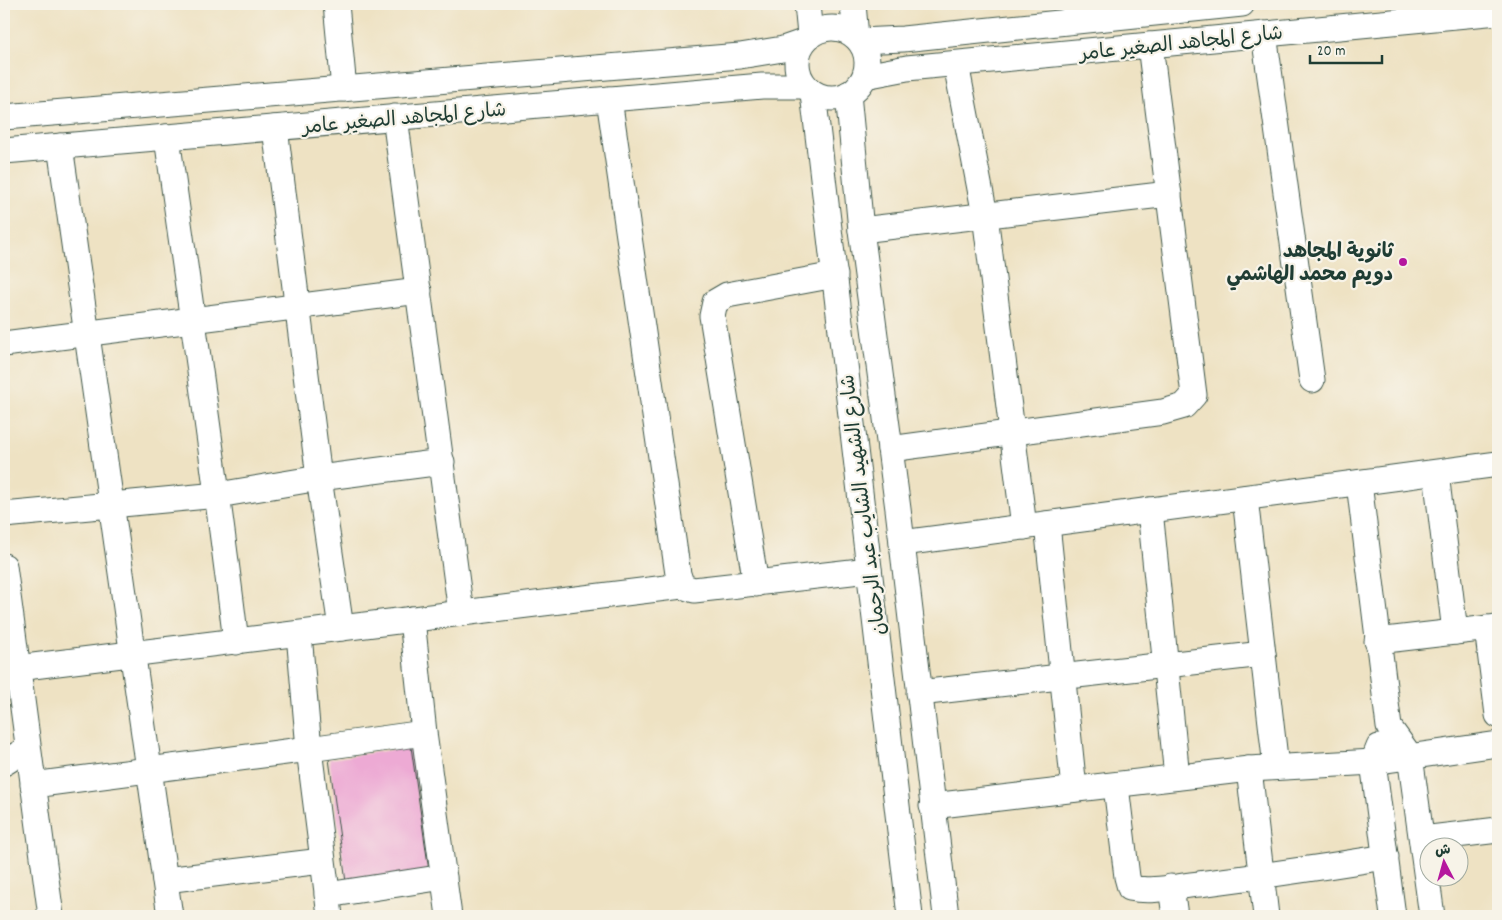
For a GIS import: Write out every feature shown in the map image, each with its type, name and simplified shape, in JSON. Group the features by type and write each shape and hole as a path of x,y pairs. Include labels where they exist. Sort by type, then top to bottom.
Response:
{"street":[{"path":"336,4 344,89"},
{"path":"807,4 807,39"},
{"path":"853,4 858,39 866,52 865,76 855,90 837,98 824,98 809,90 799,76 796,64 798,53 807,39 819,30 838,28 858,39"},
{"name":"شارع المجاهد الصغير عامر","path":"858,39 903,39 1180,7 1242,4"},
{"name":"شارع المجاهد الصغير عامر","path":"865,76 907,68 1498,12"},
{"path":"1264,34 1312,380"},
{"name":"شارع المجاهد الصغير عامر","path":"4,117 740,56 776,50 807,39"},
{"path":"890,449 1163,412 1184,406 1194,394 1150,45"},
{"path":"956,64 985,215 1013,431 1036,526 1063,677 1074,789"},
{"name":"شارع المجاهد الصغير عامر","path":"4,151 762,86 809,90"},
{"name":"شارع الشهيد الشايب عبد الرحمان","path":"809,90 835,275 910,916"},
{"name":"شارع الشهيد الشايب عبد الرحمان","path":"848,94 860,230 902,543 946,916"},
{"path":"609,99 678,574 682,586"},
{"path":"395,118 462,613"},
{"path":"275,128 319,478 342,628"},
{"path":"167,137 218,495 236,642"},
{"path":"60,146 165,880 168,916"},
{"path":"860,230 1169,194"},
{"path":"756,584 712,316 716,302 726,295 835,275"},
{"path":"4,344 419,291"},
{"path":"4,515 218,495 319,478 442,462"},
{"path":"902,543 1498,464"},
{"path":"1436,473 1455,632"},
{"path":"1359,483 1389,727 1410,756 1422,838"},
{"path":"1245,498 1276,768"},
{"path":"1150,510 1177,777"},
{"path":"4,566 51,916"},
{"path":"17,668 682,586 694,590 869,570"},
{"path":"412,619 424,732 449,916"},
{"path":"1377,641 1493,627 1498,715"},
{"path":"299,634 309,749 328,905 444,877"},
{"path":"919,693 1263,654"},
{"path":"1389,727 1373,762 1393,916"},
{"path":"32,785 424,732"},
{"path":"932,806 1074,789 1116,786 1177,777 1373,762 1498,744"},
{"path":"4,762 28,748"},
{"path":"1249,770 1263,876 1266,916"},
{"path":"1116,786 1127,878 1130,888 1140,890 1263,876 1386,857"},
{"path":"1430,838 1498,830"},
{"path":"165,880 322,861"},
{"path":"1171,887 1175,916"},
{"path":"1428,888 1432,916"}],"building":[{"path":"411,747 429,871 346,882 329,759"}],"place":[{"name":"ثانوية المجاهد دويم محمد الهاشمي","path":"1403,262"}]}
